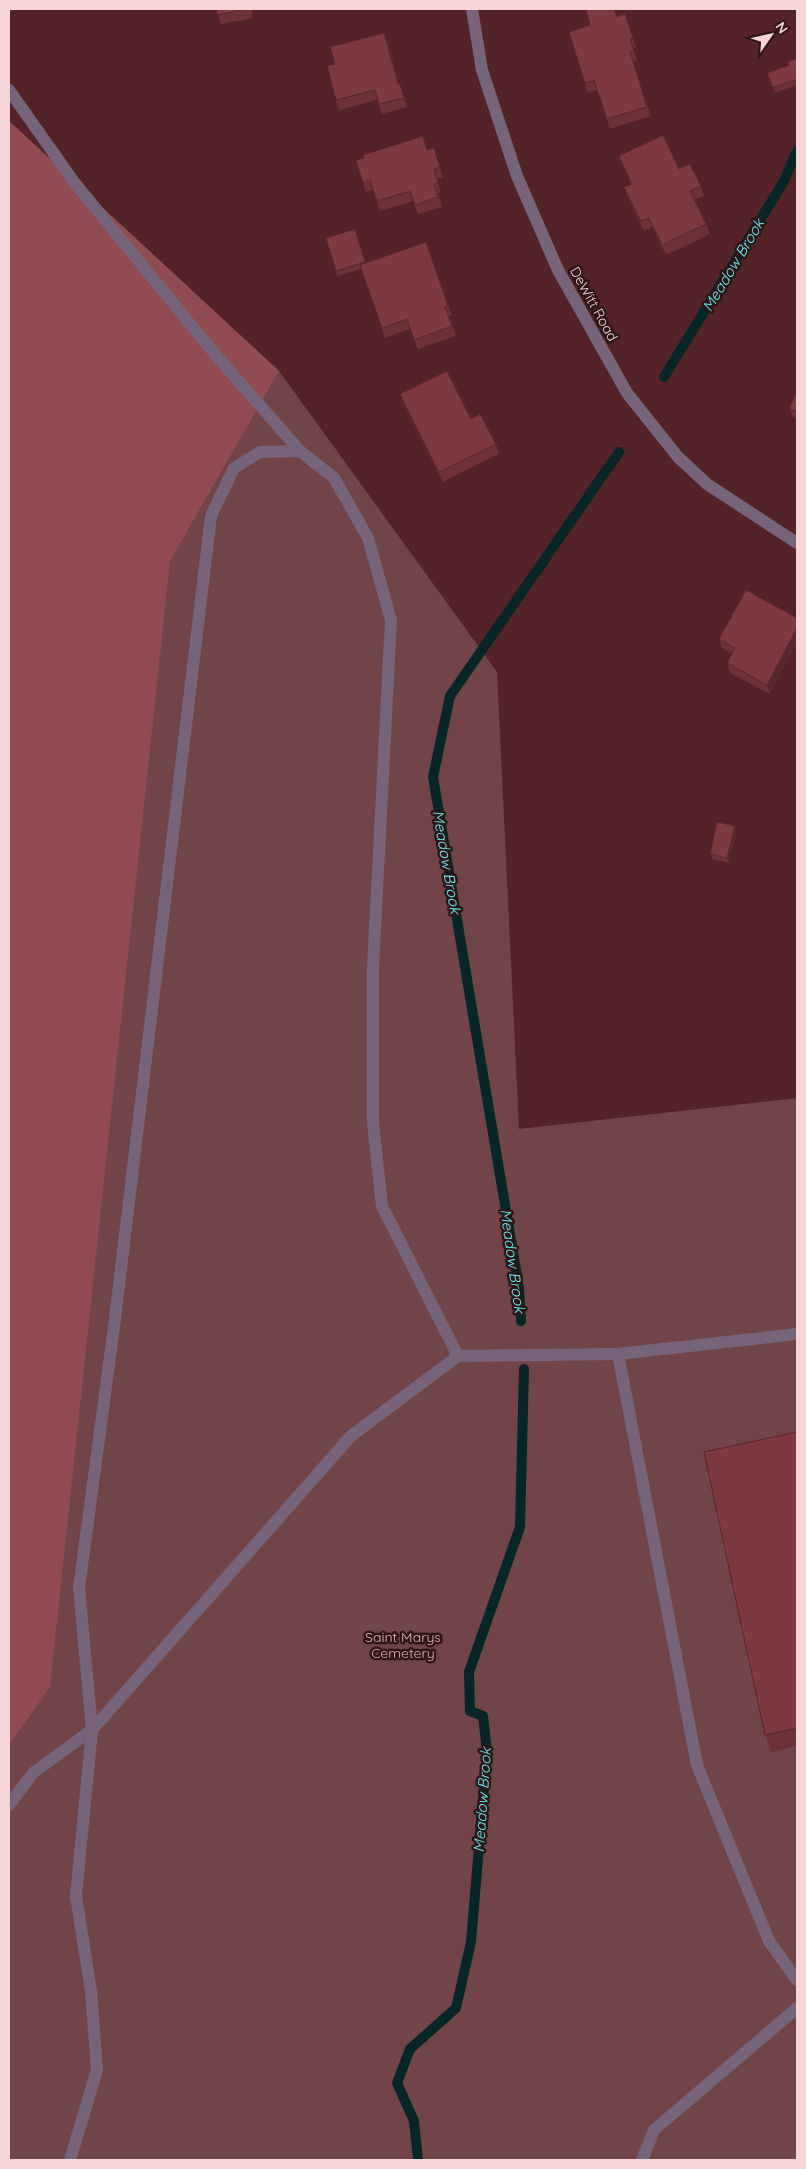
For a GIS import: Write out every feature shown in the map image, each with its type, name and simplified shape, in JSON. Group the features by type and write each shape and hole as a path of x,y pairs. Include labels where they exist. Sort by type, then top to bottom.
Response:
{"street":[{"name":"DeWitt Road","path":"472,9 482,70 517,176 558,270 627,393 667,445 707,484 797,543"},
{"path":"9,90 74,182 214,353 300,451 334,478 368,538 391,620 373,968 373,1123 382,1206 458,1356"},
{"path":"70,2160 97,2070 91,1991 76,1896 92,1730 79,1588 114,1327 211,516 234,468 260,452 300,451"},
{"path":"9,1805 33,1773 92,1730 351,1436 458,1356 618,1354 797,1334"},
{"path":"618,1354 697,1765 769,1941 797,1980"},
{"path":"642,2160 654,2130 797,2008"}],"green space":[{"name":"Saint Marys Cemetery","path":"9,121 279,371 497,672 519,1129 797,1098 797,2160 9,2160"}],"shaded area":[{"path":"9,121 279,371 170,561 50,1687 9,1745"}],"building":[{"path":"216,9 247,9 217,15"},
{"path":"614,9 617,17 625,14 633,38 630,39 634,51 630,52 647,107 607,119 594,80 585,83 569,32 590,25 586,10"},
{"path":"384,33 398,84 400,84 404,98 379,104 375,90 336,100 327,66 335,64 330,47"},
{"path":"797,58 797,79 773,88 767,73 789,65 788,62"},
{"path":"663,135 679,169 690,164 701,186 690,191 706,224 662,245 649,218 641,221 624,187 632,184 619,156"},
{"path":"423,136 427,150 434,148 440,167 434,169 438,183 434,184 438,197 415,205 410,191 377,201 370,180 363,183 356,160 364,158 363,155"},
{"path":"355,229 365,262 336,271 326,238"},
{"path":"426,242 448,306 445,307 452,326 414,340 407,319 382,328 360,265"},
{"path":"447,371 471,419 480,414 496,444 439,472 400,394"},
{"path":"797,392 797,412 789,408"},
{"path":"746,590 797,618 797,628 767,685 727,663 735,648 719,639"},
{"path":"717,822 735,826 727,858 710,854"},
{"path":"797,1432 797,1728 765,1735 704,1452"}],"waterway":[{"name":"Meadow Brook","path":"664,377 784,181 797,151"},
{"name":"Meadow Brook","path":"521,1321 519,1288 433,777 450,696 619,452"},
{"name":"Meadow Brook","path":"418,2160 414,2121 397,2083 410,2049 456,2008 471,1942 487,1752 483,1716 470,1711 469,1672 520,1527 524,1369"}]}
